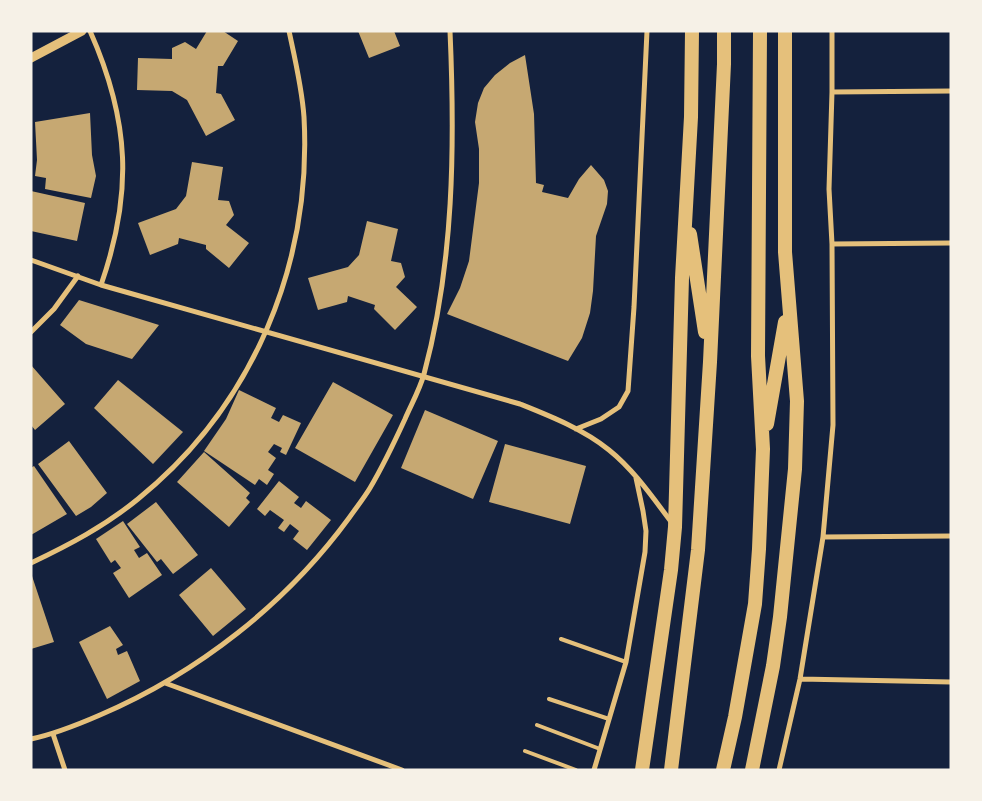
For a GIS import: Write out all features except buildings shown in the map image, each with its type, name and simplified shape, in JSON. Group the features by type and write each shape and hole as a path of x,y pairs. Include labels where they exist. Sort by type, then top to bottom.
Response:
{"highway":[{"path":"642,770 675,527 682,278 691,117 692,31"},
{"path":"671,770 698,550 710,362 724,31"},
{"path":"723,770 735,717 754,604 759,549 763,449 758,356 760,31"},
{"path":"752,770 773,666 795,469 797,401 785,252 785,31"},
{"path":"686,206 710,362"},
{"path":"763,449 788,303"}],"street":[{"path":"31,58 82,31"},
{"path":"90,31 102,58 112,90 120,122 123,155 123,189 119,222 112,254 102,285"},
{"path":"31,563 67,546 103,525 138,500 170,471 198,440 224,406 247,370 266,332 282,291 294,248 302,204 305,160 304,115 298,71 289,31"},
{"path":"31,739 53,734 116,708 165,683 206,656 253,621 296,580 335,536 370,489 397,436 424,376 444,267 450,195 452,85 450,31"},
{"path":"576,429 600,419 619,407 628,391 634,307 647,31"},
{"path":"779,770 800,679 823,537 834,425 832,244 829,189 832,31"},
{"path":"832,92 951,91"},
{"path":"832,244 951,243"},
{"path":"31,260 102,285 520,404 576,429 608,450 635,475 675,527"},
{"path":"31,332 54,309 78,276"},
{"path":"594,770 626,662 645,552 646,531 635,475"},
{"path":"823,537 951,536"},
{"path":"800,679 951,682"},
{"path":"165,683 402,770"},
{"path":"53,734 65,770"}],"lane":[{"path":"561,639 626,662"},
{"path":"549,699 609,719"},
{"path":"537,725 600,749"},
{"path":"524,751 576,770"}]}
